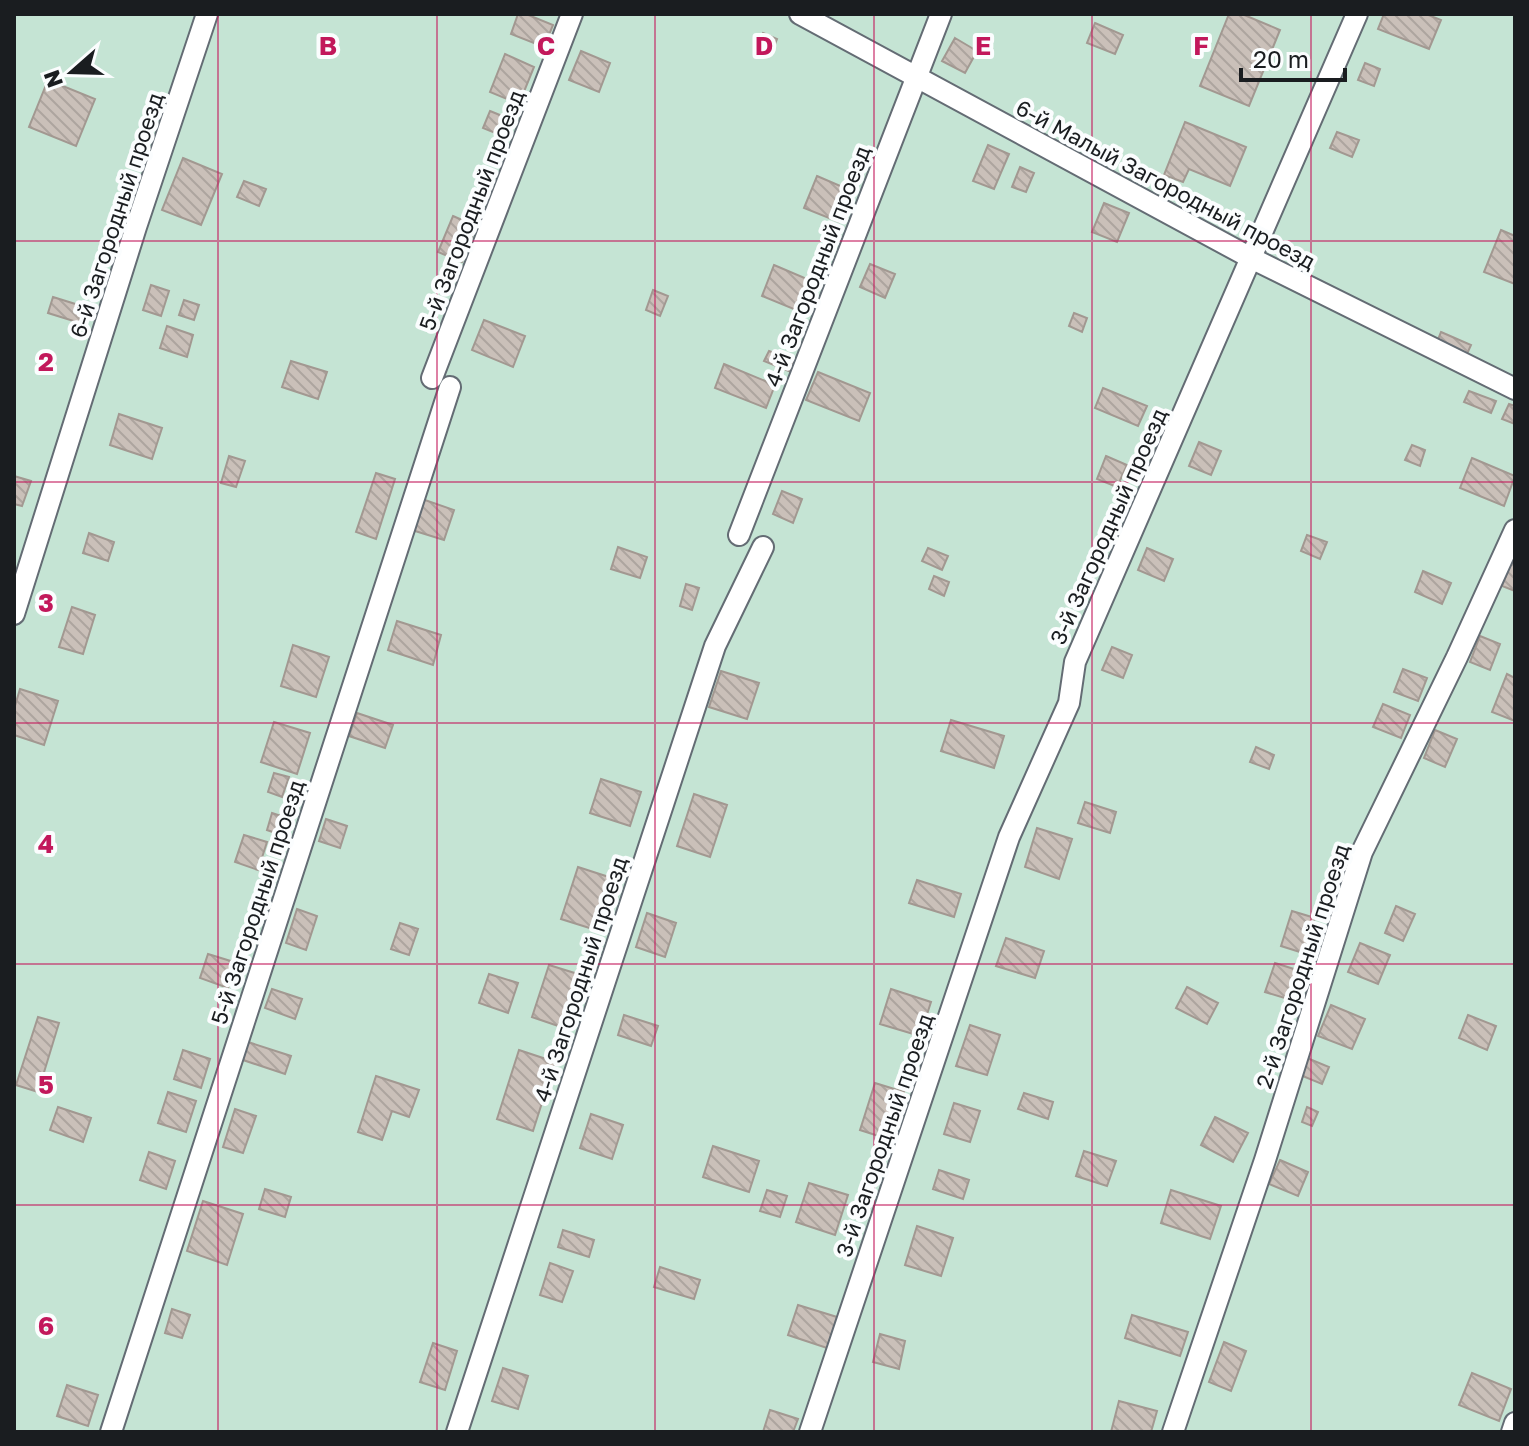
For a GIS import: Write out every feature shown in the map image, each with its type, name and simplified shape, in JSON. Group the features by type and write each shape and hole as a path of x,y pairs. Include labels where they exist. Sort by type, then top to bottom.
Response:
{"lane":[{"name":"6-й Загородный проезд","path":"14,614 207,14"},
{"name":"5-й Загородный проезд","path":"111,1432 441,383 572,14"},
{"name":"6-й Малый Загородный проезд","path":"800,14 915,79 1251,258 1515,389"},
{"name":"4-й Загородный проезд","path":"739,535 941,14"},
{"name":"3-й Загородный проезд","path":"810,1432 1009,837 1069,703 1075,662 1357,14"},
{"name":"2-й Загородный проезд","path":"1173,1432 1265,1160 1362,852 1515,530"},
{"name":"4-й Загородный проезд","path":"457,1432 715,646 763,547"},
{"path":"1512,1432 1515,1423"}],"green space":[{"path":"14,14 1515,14 1515,1432 14,1432"}],"building":[{"path":"518,14 553,25 544,47 511,34"},
{"path":"1229,14 1242,14 1280,30 1249,106 1200,86"},
{"path":"1384,14 1426,14 1441,20 1429,49 1378,29"},
{"path":"1095,23 1123,35 1115,54 1087,43"},
{"path":"763,33 777,39 771,54 757,48"},
{"path":"955,38 977,51 965,73 942,61"},
{"path":"581,51 610,63 599,92 569,80"},
{"path":"505,54 534,67 519,104 490,92"},
{"path":"1365,63 1380,69 1374,86 1358,80"},
{"path":"48,80 95,99 76,146 29,127"},
{"path":"490,111 512,120 505,137 483,128"},
{"path":"1185,122 1246,147 1230,186 1189,169 1183,182 1164,175"},
{"path":"1337,132 1359,140 1352,157 1330,148"},
{"path":"988,145 1009,154 994,189 973,181"},
{"path":"183,158 222,174 201,225 162,210"},
{"path":"1020,167 1034,173 1026,192 1012,187"},
{"path":"817,176 852,191 839,222 804,208"},
{"path":"244,181 266,189 259,206 237,197"},
{"path":"1104,203 1129,213 1117,242 1092,232"},
{"path":"453,216 476,226 462,262 438,252"},
{"path":"1501,230 1515,236 1515,284 1484,272"},
{"path":"870,264 895,274 885,298 860,287"},
{"path":"774,265 814,282 801,312 762,296"},
{"path":"151,285 169,291 161,316 143,310"},
{"path":"653,290 668,296 660,316 646,310"},
{"path":"53,297 85,307 80,323 48,313"},
{"path":"184,300 199,305 194,320 179,315"},
{"path":"1074,313 1087,318 1082,332 1069,326"},
{"path":"484,320 525,336 513,367 472,350"},
{"path":"167,326 193,335 187,357 160,348"},
{"path":"1441,332 1471,345 1467,354 1437,342"},
{"path":"769,351 796,361 791,372 764,361"},
{"path":"291,361 327,372 318,399 282,387"},
{"path":"724,364 775,385 766,408 715,388"},
{"path":"818,372 870,393 859,421 806,400"},
{"path":"1103,388 1147,406 1138,426 1095,408"},
{"path":"1469,391 1496,401 1491,413 1464,402"},
{"path":"1509,404 1515,406 1515,424 1502,419"},
{"path":"119,414 162,428 152,459 110,445"},
{"path":"1199,442 1221,451 1211,475 1189,466"},
{"path":"1412,445 1425,450 1420,466 1405,460"},
{"path":"229,456 245,461 236,487 221,483"},
{"path":"1106,456 1127,465 1117,487 1097,479"},
{"path":"1472,458 1515,476 1504,506 1460,488"},
{"path":"376,473 395,479 376,539 356,532"},
{"path":"14,476 31,481 22,506 14,504"},
{"path":"782,491 802,499 793,523 773,514"},
{"path":"422,499 454,510 444,540 412,530"},
{"path":"89,533 114,542 108,561 83,553"},
{"path":"1307,535 1327,542 1320,559 1301,551"},
{"path":"618,547 647,557 640,578 611,569"},
{"path":"928,548 948,556 942,570 922,561"},
{"path":"1147,548 1173,559 1164,581 1138,570"},
{"path":"1515,553 1515,591 1502,586"},
{"path":"1423,571 1451,583 1442,604 1415,592"},
{"path":"934,576 949,582 944,596 929,589"},
{"path":"686,584 699,588 692,610 680,606"},
{"path":"72,607 95,615 83,654 59,647"},
{"path":"397,621 441,635 433,665 388,650"},
{"path":"1480,636 1500,644 1490,670 1470,662"},
{"path":"293,645 329,657 316,697 281,686"},
{"path":"1112,647 1132,655 1123,678 1102,670"},
{"path":"1403,669 1427,678 1418,701 1394,692"},
{"path":"721,671 759,683 747,719 709,707"},
{"path":"1507,674 1515,678 1515,721 1492,712"},
{"path":"20,689 58,701 44,745 14,735 14,709"},
{"path":"1383,704 1410,715 1401,738 1373,727"},
{"path":"357,713 393,725 385,748 349,736"},
{"path":"951,720 1004,736 994,768 941,751"},
{"path":"274,722 310,733 297,774 261,762"},
{"path":"1435,730 1457,739 1445,767 1424,758"},
{"path":"1256,747 1274,755 1269,769 1250,762"},
{"path":"274,773 289,777 282,797 268,792"},
{"path":"601,779 641,792 630,826 590,813"},
{"path":"694,794 727,805 710,857 677,846"},
{"path":"1085,802 1116,812 1110,833 1078,823"},
{"path":"272,813 293,820 287,837 267,830"},
{"path":"326,819 347,826 340,848 319,841"},
{"path":"1037,828 1072,839 1059,879 1025,867"},
{"path":"244,835 267,842 258,870 235,862"},
{"path":"578,867 615,879 599,931 561,919"},
{"path":"917,880 961,894 954,917 909,903"},
{"path":"1396,906 1415,914 1403,941 1385,933"},
{"path":"297,909 317,916 306,950 286,943"},
{"path":"1292,911 1315,918 1303,953 1281,946"},
{"path":"647,913 676,923 665,957 636,947"},
{"path":"400,923 418,929 409,955 391,949"},
{"path":"1006,938 1044,951 1035,978 996,966"},
{"path":"1360,943 1390,955 1378,984 1348,972"},
{"path":"208,954 237,963 228,988 200,978"},
{"path":"1275,963 1297,970 1288,999 1265,992"},
{"path":"549,965 581,975 564,1028 532,1017"},
{"path":"489,974 518,983 508,1013 479,1003"},
{"path":"1187,987 1218,1003 1207,1024 1176,1008"},
{"path":"272,989 302,999 295,1019 265,1008"},
{"path":"891,989 931,1002 920,1036 880,1024"},
{"path":"1331,1005 1365,1019 1352,1049 1318,1036"},
{"path":"624,1015 658,1026 651,1046 618,1035"},
{"path":"1468,1015 1496,1026 1487,1050 1459,1038"},
{"path":"38,1017 59,1023 38,1092 16,1085"},
{"path":"970,1025 1000,1035 987,1075 956,1066"},
{"path":"248,1042 291,1056 285,1074 243,1060"},
{"path":"183,1050 210,1059 201,1088 174,1079"},
{"path":"519,1050 555,1062 533,1131 497,1119"},
{"path":"1307,1058 1329,1067 1322,1084 1300,1075"},
{"path":"376,1076 419,1090 409,1117 392,1111 382,1140 358,1132"},
{"path":"875,1083 904,1092 888,1139 860,1130"},
{"path":"168,1092 196,1101 186,1132 158,1123"},
{"path":"1024,1093 1053,1102 1048,1119 1018,1109"},
{"path":"954,1103 980,1111 970,1142 944,1134"},
{"path":"58,1107 91,1118 83,1142 50,1130"},
{"path":"1307,1107 1318,1112 1312,1126 1302,1122"},
{"path":"235,1109 256,1116 243,1153 223,1147"},
{"path":"591,1114 623,1125 612,1159 580,1148"},
{"path":"1215,1117 1248,1133 1233,1162 1201,1145"},
{"path":"713,1146 759,1161 749,1192 703,1177"},
{"path":"1084,1151 1116,1161 1107,1186 1076,1176"},
{"path":"149,1152 175,1161 166,1189 140,1180"},
{"path":"1280,1160 1308,1172 1298,1196 1269,1184"},
{"path":"939,1170 969,1180 963,1199 933,1189"},
{"path":"809,1183 848,1195 835,1235 796,1222"},
{"path":"265,1189 291,1197 285,1217 259,1209"},
{"path":"767,1190 787,1196 780,1217 760,1211"},
{"path":"1171,1190 1221,1206 1210,1239 1161,1223"},
{"path":"203,1201 243,1214 227,1265 187,1251"},
{"path":"917,1226 953,1238 941,1276 905,1265"},
{"path":"563,1230 594,1240 589,1257 558,1247"},
{"path":"550,1263 573,1271 562,1302 540,1295"},
{"path":"660,1267 700,1280 694,1299 654,1287"},
{"path":"798,1305 837,1317 827,1348 788,1335"},
{"path":"172,1309 190,1315 182,1338 165,1333"},
{"path":"1132,1315 1188,1332 1180,1356 1125,1338"},
{"path":"880,1334 905,1341 899,1369 873,1362"},
{"path":"1224,1342 1246,1351 1231,1391 1209,1382"},
{"path":"433,1343 457,1351 445,1390 420,1382"},
{"path":"503,1368 528,1376 518,1409 492,1401"},
{"path":"1472,1373 1511,1389 1499,1421 1459,1405"},
{"path":"67,1385 98,1395 88,1426 57,1416"},
{"path":"1119,1401 1157,1411 1151,1432 1111,1432"},
{"path":"770,1410 798,1419 793,1432 763,1432"}]}
